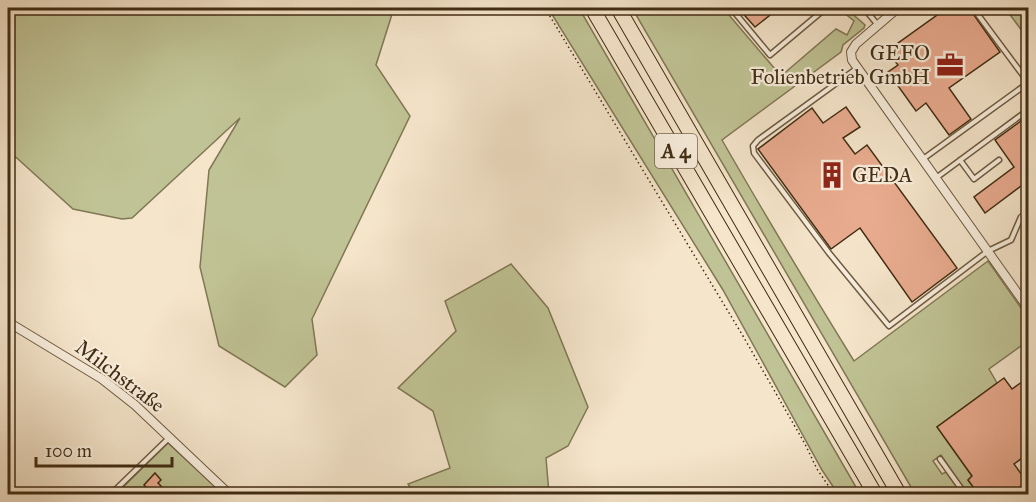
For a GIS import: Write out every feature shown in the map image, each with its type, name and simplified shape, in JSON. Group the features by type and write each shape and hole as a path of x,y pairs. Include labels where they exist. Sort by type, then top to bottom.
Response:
{"highway":[{"name":"A 4","path":"592,8 875,495"},
{"name":"A 4","path":"618,8 899,495"}],"street":[{"path":"898,8 856,44 851,52 852,60 1029,308"},
{"name":"Milchstraße","path":"8,322 102,379 135,405 230,495"}],"lane":[{"path":"731,8 770,55 826,8"},
{"path":"864,8 878,25"},
{"path":"923,159 1029,83 973,8"},
{"path":"856,68 753,146 754,153 829,253 889,326 988,251 1011,240 1021,217 1029,212"},
{"path":"936,178 1029,110"},
{"path":"960,160 974,179 999,160"},
{"path":"111,495 169,438"},
{"path":"940,459 965,495"}],"path":[{"path":"545,8 743,336 805,444 816,469 834,495"}],"green space":[{"path":"8,8 394,8 376,65 410,116 312,319 317,355 285,387 219,346 200,267 209,170 240,118 132,218 122,219 73,209 8,150"},
{"path":"548,8 579,8 860,494 838,494 822,470 723,290"},
{"path":"632,8 723,8 781,76 836,29 847,35 854,21 843,12 848,10 865,25 843,45 841,52 722,140 854,361 988,261 1028,318 1028,347 1025,343 989,369 997,383 937,427 972,476 968,480 979,494 968,494 941,455 933,461 942,474 946,472 962,494 915,494"},
{"path":"1005,8 1028,8 1028,39"},
{"path":"511,264 548,308 588,407 568,446 546,458 549,494 415,494 408,484 450,468 433,411 398,388 456,331 445,301"},
{"path":"168,443 223,494 116,494"}],"building":[{"path":"738,8 779,8 755,27"},
{"path":"931,8 969,8 1000,52 949,88 971,119 949,135 926,103 916,111 888,72 898,65 887,51 937,15"},
{"name":"GEDA","path":"846,107 860,127 843,138 855,154 867,145 957,268 912,302 860,228 831,249 758,149 812,108 823,123"},
{"path":"1029,115 1029,180 985,213 974,197 1014,167 995,140"},
{"path":"1029,377 1029,453 1014,464 1027,482 1009,495 979,495 968,480 972,476 937,427 1004,378 1012,389"},
{"path":"155,473 161,480 158,483 170,495 154,495 144,485"}],"place":[{"name":"GEFO Folienbetrieb GmbH","path":"950,65"},
{"name":"GEDA","path":"832,175"}]}
